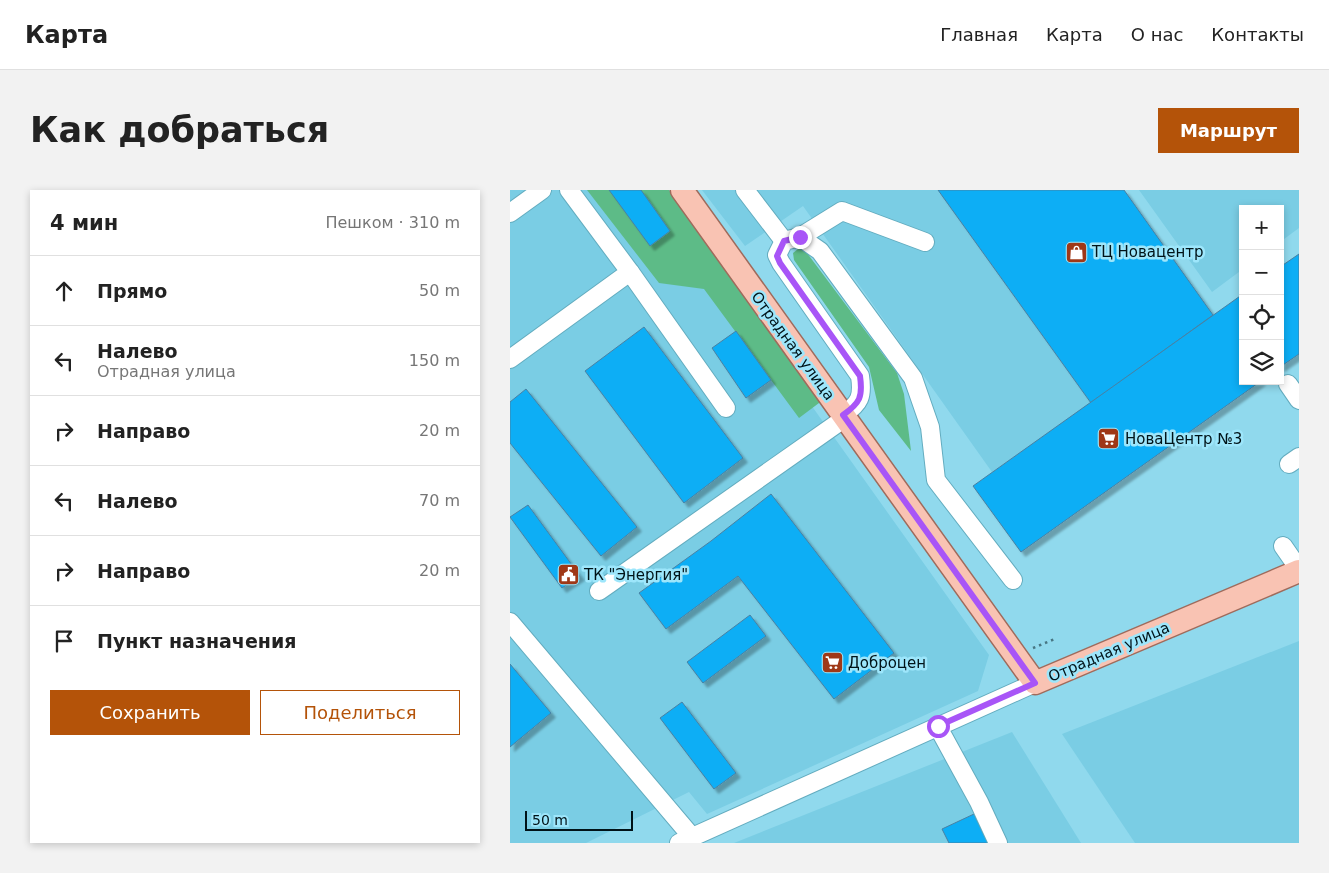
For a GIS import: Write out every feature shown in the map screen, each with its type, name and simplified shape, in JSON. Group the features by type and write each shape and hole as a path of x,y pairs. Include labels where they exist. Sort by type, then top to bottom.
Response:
{"main road":[{"name":"Отрадная улица","path":"682,190 1035,683 1299,570"}],"street":[{"path":"510,213 542,190"},
{"path":"569,190 630,272 726,408"},
{"path":"745,190 792,239 820,251 914,378 930,427 936,480 1013,580"},
{"path":"599,590 844,417 856,406 862,392 860,376 780,263 777,256 792,239 842,211 925,242"},
{"path":"510,359 630,272"},
{"path":"1288,384 1299,400"},
{"path":"1283,546 1299,570"},
{"path":"510,622 685,840 1035,683"},
{"path":"938,726 998,843"}],"path":[{"path":"1016,656 1057,638"}],"shaded area":[{"path":"510,190 658,190 989,655 978,691 707,814 689,792 586,843 510,843"},
{"path":"702,190 939,190 1091,403 992,472 803,206 745,246"},
{"path":"1139,190 1299,190 1299,228 1284,239 1284,205 1239,205 1239,272 1212,292"},
{"path":"1299,641 1299,843 1135,843 1062,734"},
{"path":"1012,732 1081,843 734,843"}],"green space":[{"path":"587,190 669,190 823,400 799,418 704,289 659,283"},
{"path":"798,249 804,249 897,373 904,394 911,451 879,410 869,367 794,260 793,253"}],"building":[{"path":"609,190 641,190 670,231 650,246"},
{"name":"ТЦ Новацентр","path":"938,190 1124,190 1213,315 1091,403"},
{"path":"1299,254 1299,354 1284,364 1284,295 1284,264"},
{"name":"НоваЦентр №3","path":"1239,297 1239,385 1255,385 1021,552 973,486"},
{"path":"644,327 743,458 684,503 585,371"},
{"path":"736,331 771,380 746,398 712,348"},
{"path":"526,389 637,527 601,556 510,443 510,402"},
{"path":"771,494 894,653 834,699 738,576 666,629 639,593 711,541"},
{"path":"528,505 580,576 562,588 510,517"},
{"path":"750,615 766,636 703,683 687,662"},
{"path":"510,664 551,713 510,747"},
{"path":"682,702 736,773 714,789 660,718"},
{"path":"974,814 988,843 949,843 942,829"}],"place":[{"name":"ТЦ Новацентр","path":"1076,252"},
{"name":"НоваЦентр №3","path":"1109,439"},
{"name":"ТК \"Энергия\"","path":"568,575"},
{"name":"Доброцен","path":"832,663"}],"route":[{"path":"800,237 784,241 777,256 780,263 860,376 862,392 856,406 843,415 1035,683 938,726"}]}
